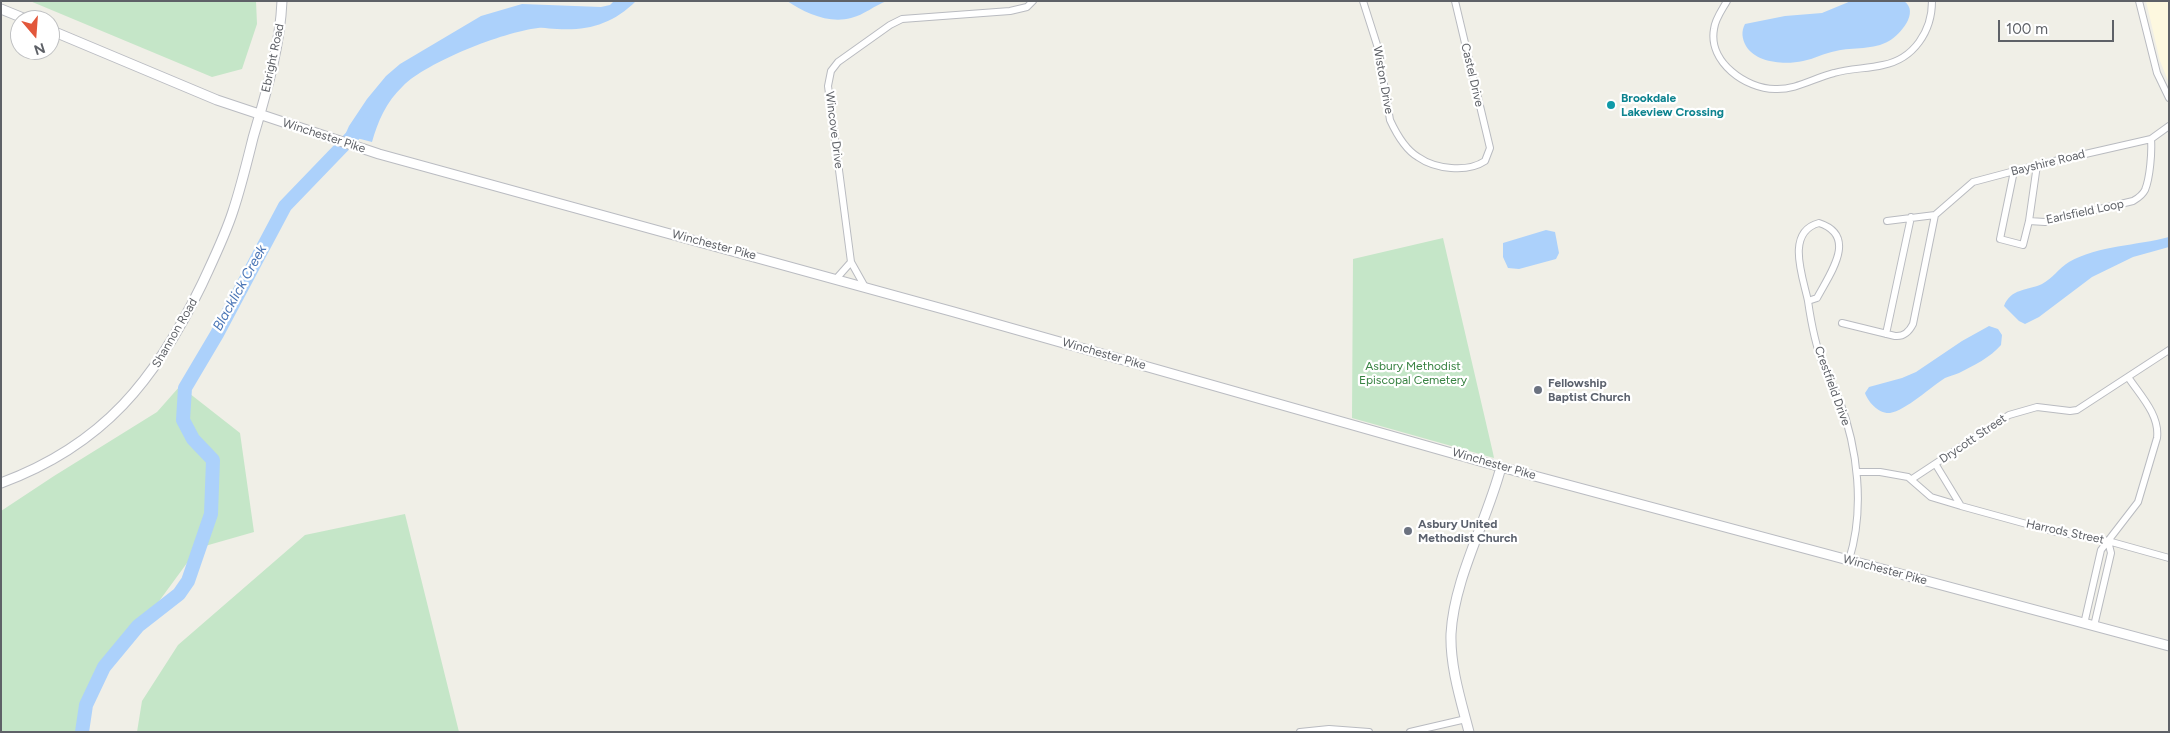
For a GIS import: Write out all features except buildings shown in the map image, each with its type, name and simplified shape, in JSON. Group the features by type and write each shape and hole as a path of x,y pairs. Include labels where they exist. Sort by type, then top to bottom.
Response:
{"main road":[{"name":"Ebright Road","path":"260,115 277,48 282,1"},
{"name":"Winchester Pike","path":"60,34 183,87 325,138 379,154 865,287 1501,467 2169,646"},
{"name":"Shannon Road","path":"1,483 42,465 77,443 117,411 152,373 191,306 230,221 260,115"},
{"path":"1469,732 1452,652 1453,621 1461,587 1501,467"}],"street":[{"name":"Wincove Drive","path":"865,287 851,262 828,86 834,66 890,25 902,19 1010,11 1027,7 1033,1"},
{"name":"Wiston Drive","path":"1363,1 1376,40 1390,120 1404,143 1416,156 1424,160 1443,166 1456,167 1474,167 1480,164 1488,157 1490,148"},
{"name":"Castel Drive","path":"1455,1 1490,148"},
{"path":"1723,3 1713,33 1719,55 1738,77 1749,83 1773,90 1792,88 1832,73 1885,65 1900,59 1917,45 1926,32 1930,21 1932,1"},
{"path":"2139,1 2158,73 2169,98"},
{"name":"Bayshire Road","path":"1935,215 1972,182 2151,139 2169,126"},
{"name":"Earlsfield Loop","path":"2029,220 2045,222 2133,201 2140,197 2145,190 2152,148 2151,139"},
{"name":"Earlsfield Loop","path":"2014,171 2000,239 2023,245 2029,220 2037,165"},
{"path":"1842,323 1895,336 1904,335 1913,324 1935,215 1887,221"},
{"path":"1886,334 1911,217"},
{"name":"Crestfield Drive","path":"1808,301 1816,298 1838,256 1839,242 1837,235 1830,228 1819,223 1806,230 1798,243 1811,323 1823,363 1846,421 1857,472 1855,537 1849,560"},
{"path":"836,279 851,262"},
{"name":"Drycott Street","path":"1912,479 2009,415 2037,407 2070,411 2077,410 2169,350"},
{"path":"2084,624 2101,550 2138,502 2158,438 2156,420 2128,376"},
{"path":"1936,464 1961,506"},
{"name":"Harrods Street","path":"1857,472 1891,473 1912,479 1931,497 2052,531 2108,541 2169,558"},
{"path":"2094,626 2111,553 2108,541"},
{"path":"1410,732 1466,718"},
{"path":"1300,732 1329,728 1369,732"}],"shaded area":[{"path":"2146,1 2169,1 2169,83 2160,61"}],"green space":[{"path":"30,1 256,1 257,24 242,69 212,77 60,14 60,10 52,10"},
{"name":"Asbury Methodist Episcopal Cemetery","path":"1443,238 1494,458 1352,418 1353,259"},
{"path":"180,386 240,433 254,532 198,548 91,694 86,732 1,732 1,511 157,412"},
{"path":"405,514 459,732 137,732 142,701 178,645 305,535"}],"water":[{"path":"614,1 636,1 618,15 600,24 579,29 540,28 523,31 486,42 447,58 414,77 397,92 383,112 372,142 345,135 367,99 386,76 400,64 481,16 522,4 601,7 610,5"},
{"path":"787,1 887,1 856,17 834,20 809,13"},
{"path":"1851,1 1904,1 1910,11 1907,23 1898,34 1883,44 1832,52 1796,62 1788,63 1764,59 1751,52 1746,46 1743,32 1745,24 1785,16 1822,13"},
{"path":"1546,230 1555,232 1559,253 1556,259 1519,269 1508,268 1503,257 1503,243"},
{"path":"2169,237 2169,247 2133,257 2092,277 2039,317 2025,324 2019,321 2004,306 2007,300 2015,293 2042,284 2065,264 2081,256 2105,249"},
{"path":"1989,326 1998,329 2002,335 2001,345 1997,349 1976,364 1945,378 1903,408 1890,413 1882,412 1871,404 1866,396 1865,393 1869,387 1916,372 1962,341"}],"waterway":[{"name":"Blacklick Creek","path":"82,732 86,705 104,667 138,626 179,594 188,581 211,514 213,460 193,439 183,420 185,388 217,334 285,206 364,124"}],"place":[{"name":"Brookdale Lakeview Crossing","path":"1611,105"},
{"name":"Fellowship Baptist Church","path":"1538,390"},
{"name":"Asbury United Methodist Church","path":"1408,531"}]}
